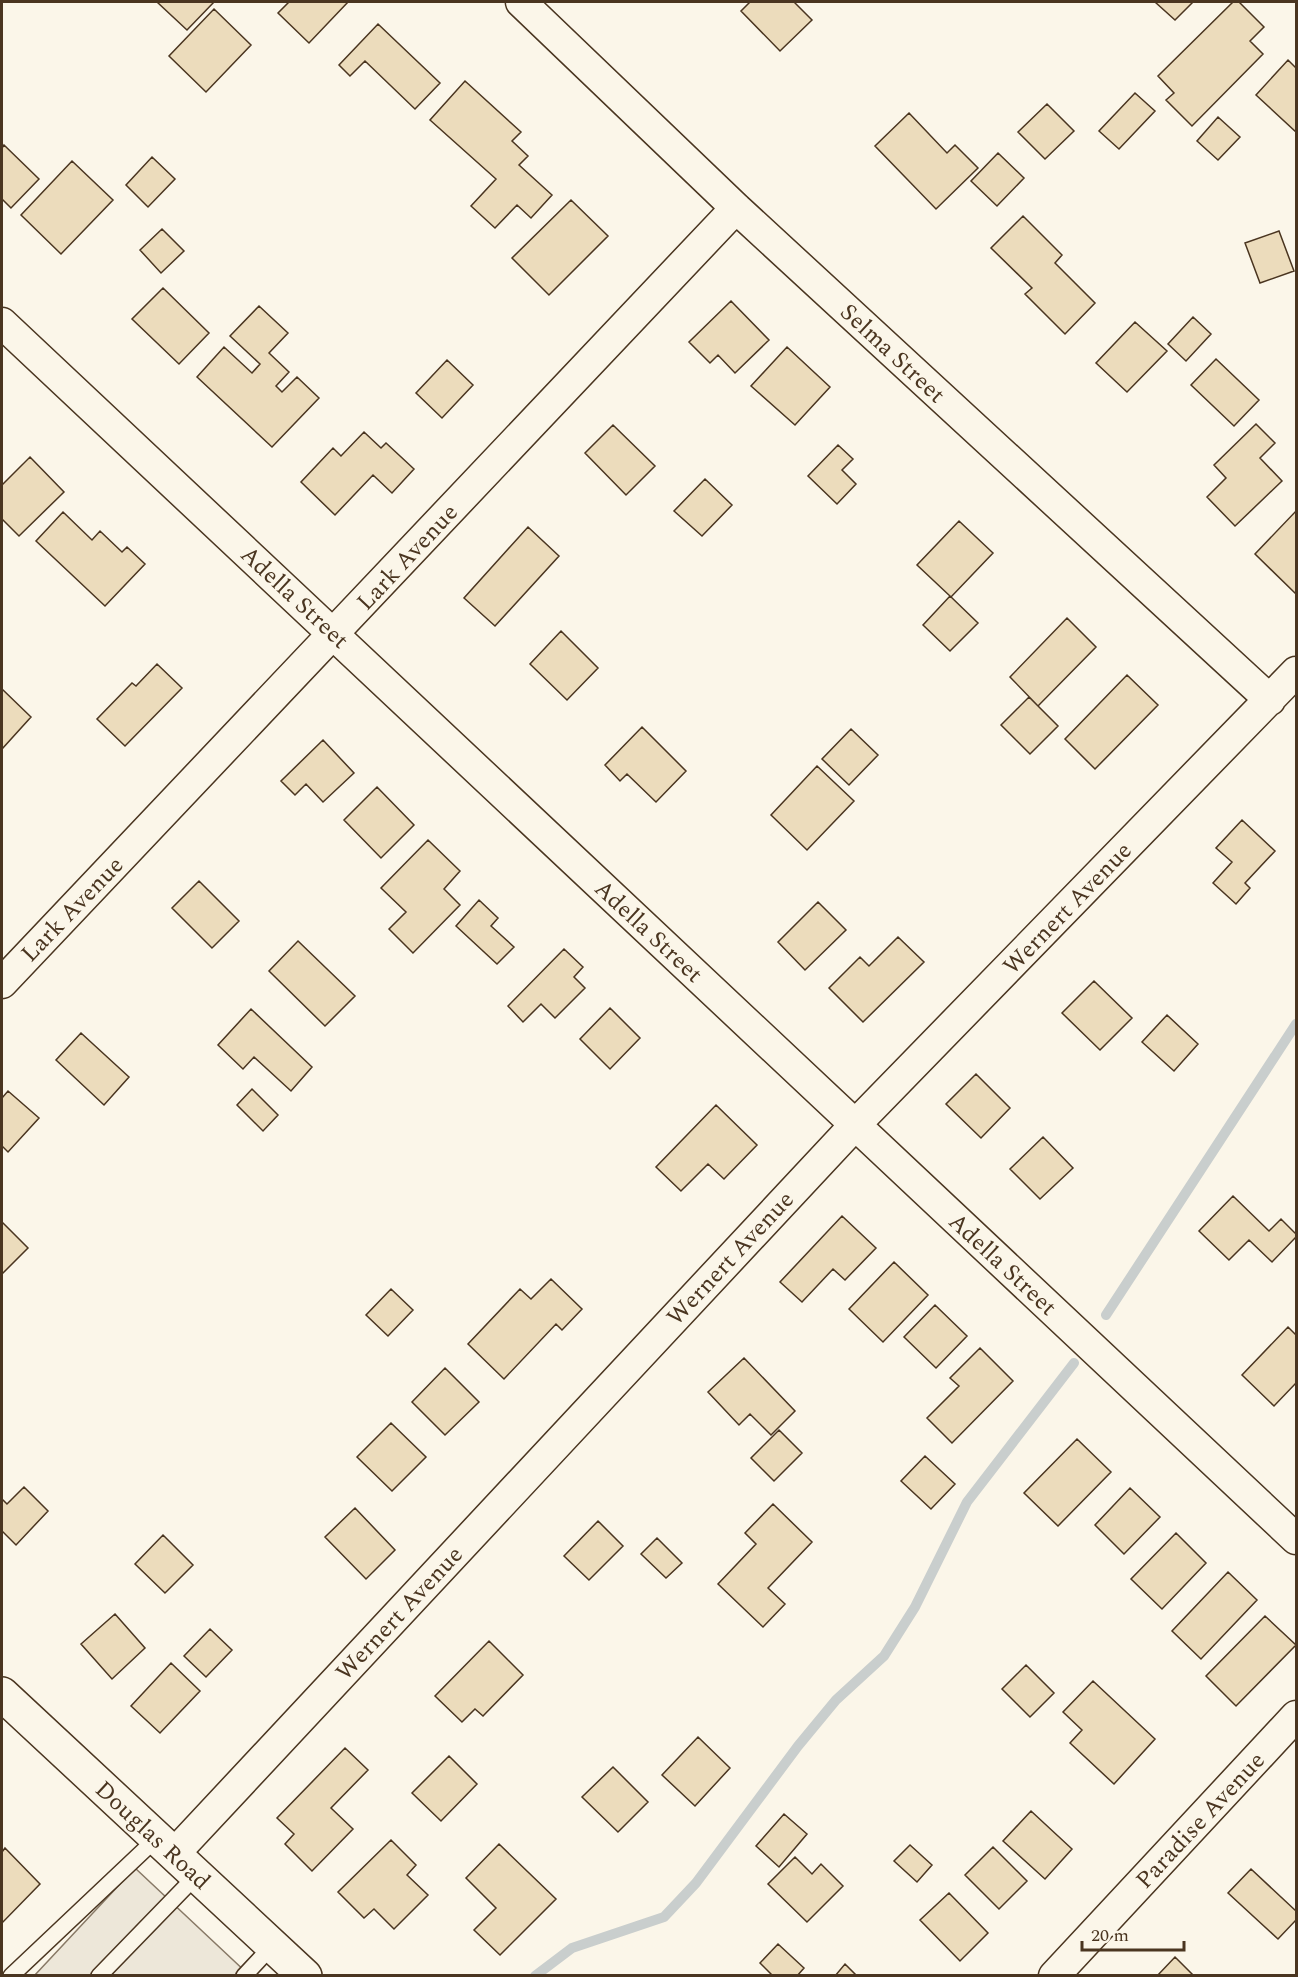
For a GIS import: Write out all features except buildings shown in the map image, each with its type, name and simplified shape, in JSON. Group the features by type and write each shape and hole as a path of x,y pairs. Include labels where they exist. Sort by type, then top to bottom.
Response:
{"street":[{"name":"Selma Street","path":"521,2 736,208 1270,700"},
{"name":"Lark Avenue","path":"2,982 736,208"},
{"name":"Adella Street","path":"2,323 1296,1539"},
{"name":"Wernert Avenue","path":"176,1856 854,1126 1296,672"},
{"name":"Douglas Road","path":"2,1694 305,1976"},
{"name":"Paradise Avenue","path":"1054,1976 1296,1716"}],"lane":[{"path":"11,1976 176,1856"},
{"path":"99,1976 176,1856"},
{"path":"244,1976 273,1946"}],"shaded area":[{"path":"135,1868 249,1975 34,1976"}],"waterway":[{"path":"1106,1315 1296,1024"},
{"path":"535,1976 572,1948 664,1917 696,1883 798,1746 836,1700 884,1656 915,1607 967,1502 1074,1363"}]}
